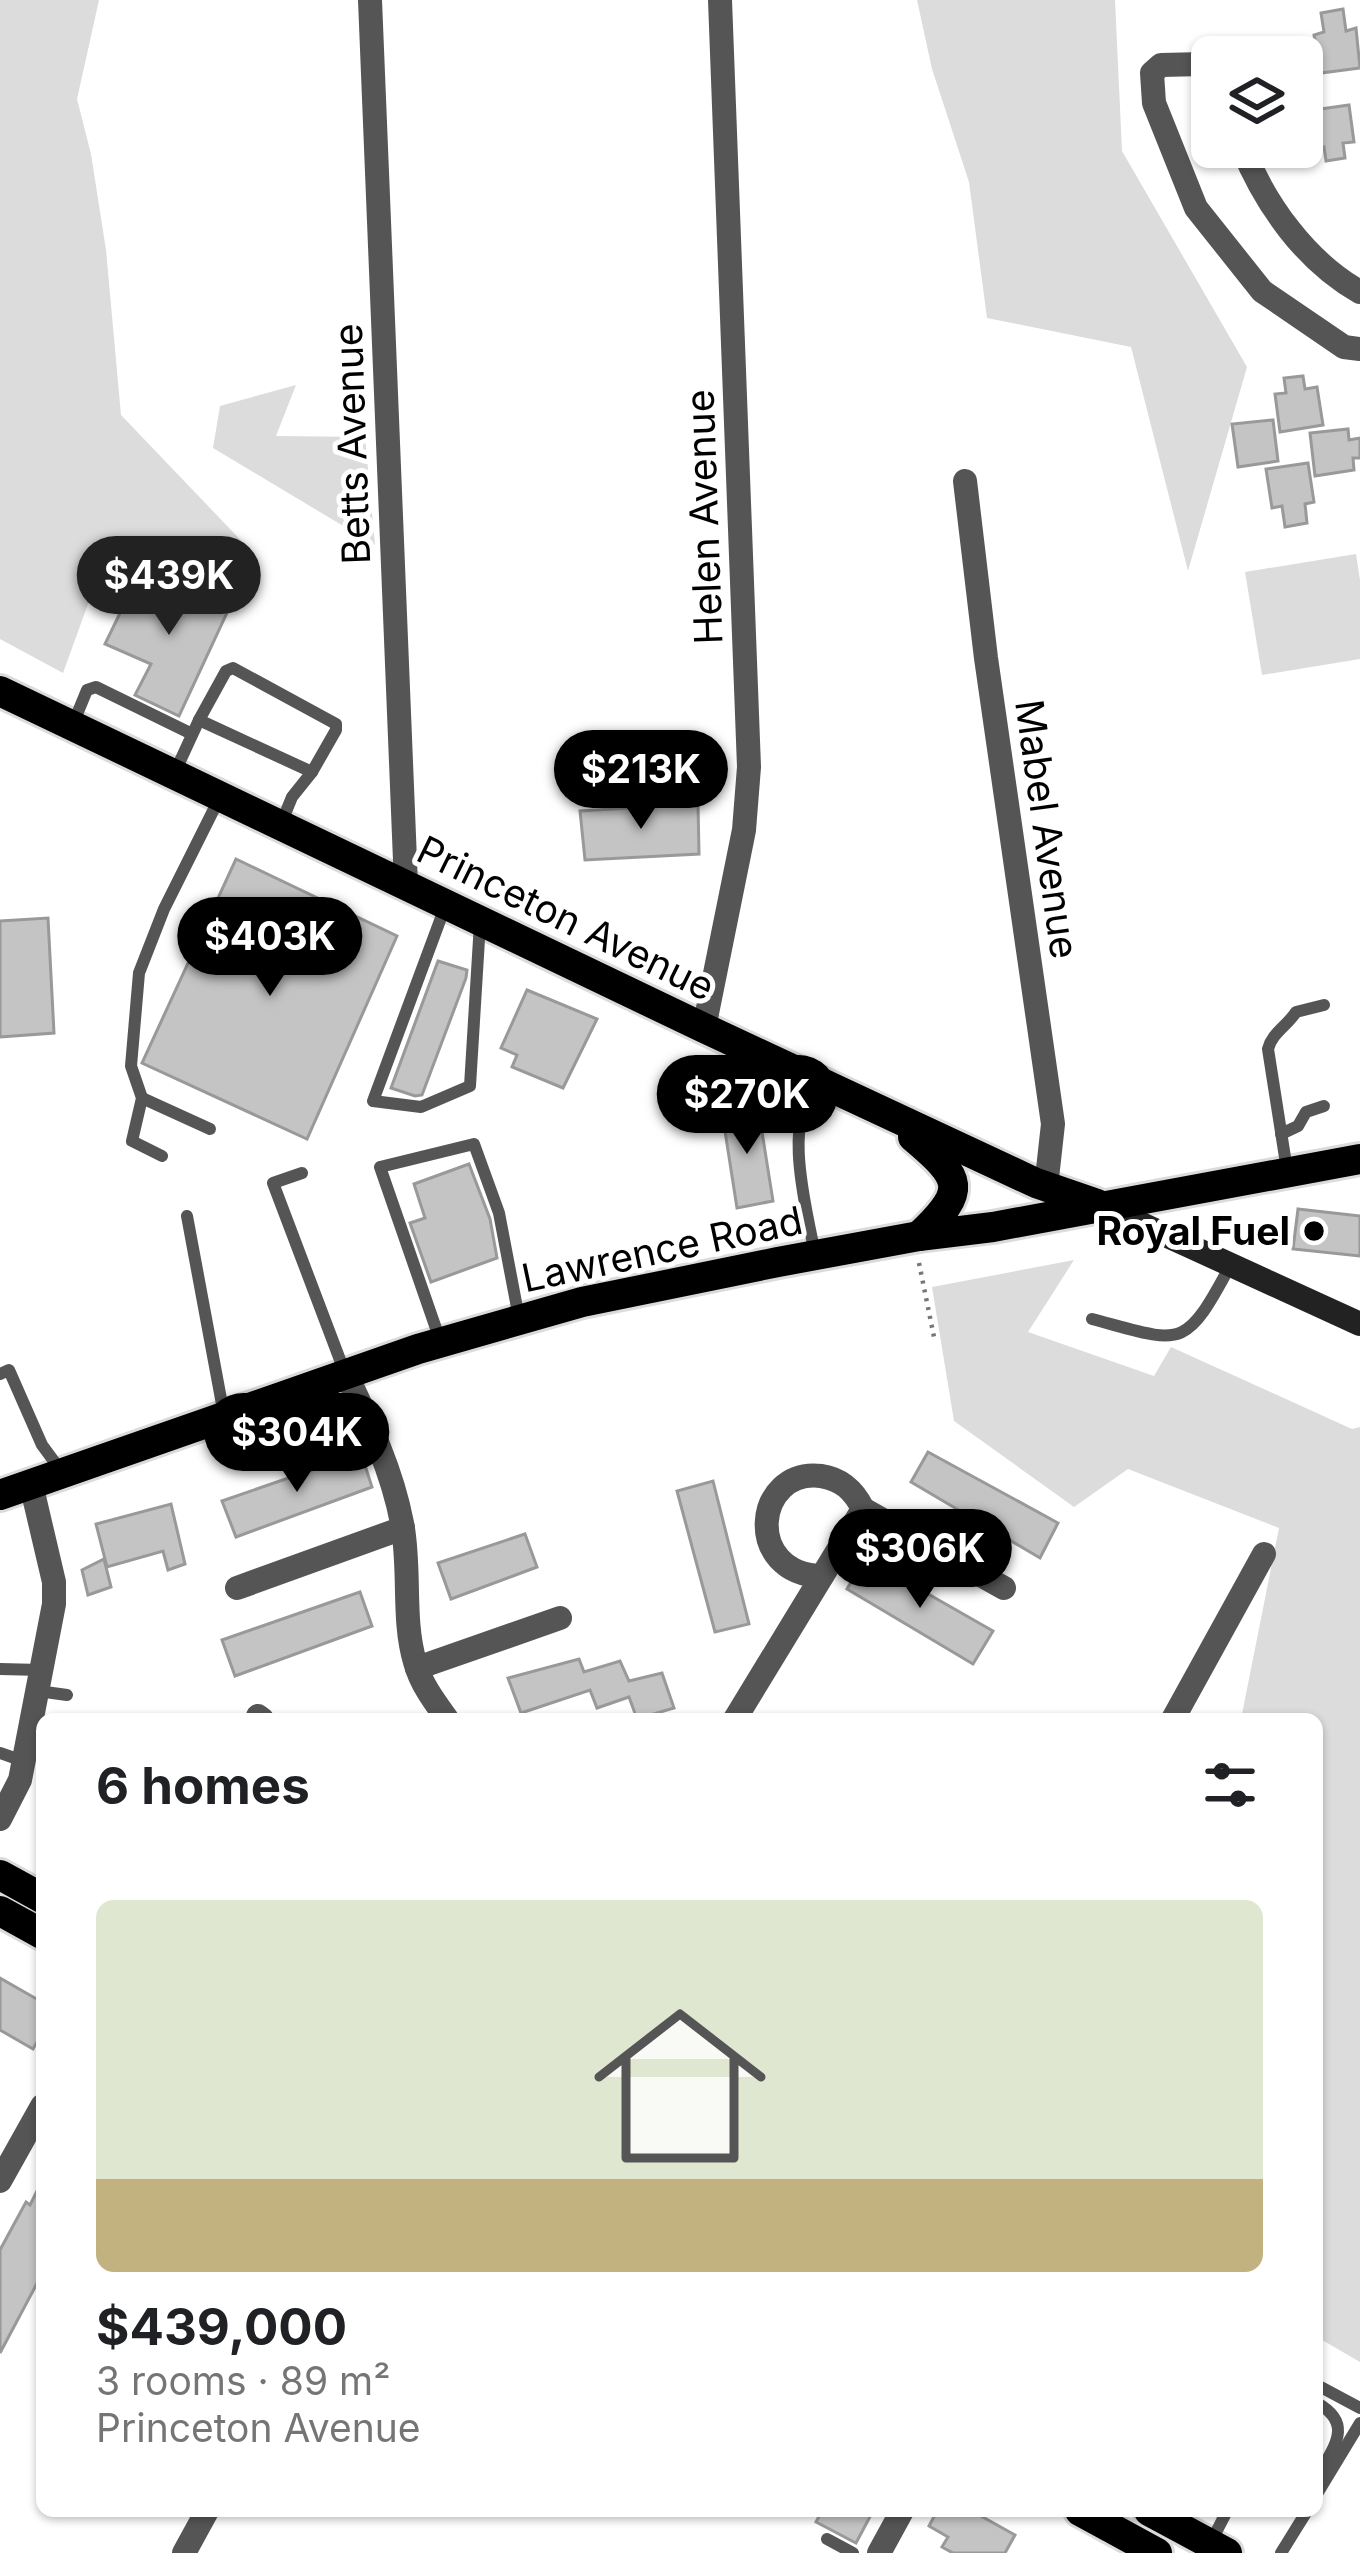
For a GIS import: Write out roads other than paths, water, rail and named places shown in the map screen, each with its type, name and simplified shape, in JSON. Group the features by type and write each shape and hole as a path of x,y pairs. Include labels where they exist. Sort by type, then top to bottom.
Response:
{"main road":[{"name":"Princeton Avenue","path":"0,691 704,1028 1046,1187 1102,1206"},
{"path":"881,1110 951,1176 949,1207 919,1250"},
{"name":"Lawrence Road","path":"0,1495 441,1342 664,1283 815,1255 919,1250 993,1227 1360,1159"},
{"path":"1102,1206 1360,1324"},
{"path":"0,1875 36,1895"},
{"path":"0,1911 36,1931"},
{"path":"1091,2517 1157,2553"},
{"path":"1160,2517 1218,2548"}],"street":[{"name":"Betts Avenue","path":"370,0 406,885"},
{"name":"Helen Avenue","path":"704,1028 744,830 748,767 721,0"},
{"path":"1191,64 1161,65 1152,73 1154,103 1196,208 1262,291 1344,346 1360,349"},
{"path":"1252,168 1270,203 1297,238 1324,267 1360,292"},
{"name":"Mabel Avenue","path":"965,482 1053,1124 1046,1187"},
{"path":"346,1374 395,1490 404,1528 409,1635 417,1668 443,1713"},
{"path":"822,1576 808,1576 780,1562 766,1532 766,1518 780,1490 812,1476 844,1484 863,1509 1004,1588"},
{"path":"0,1820 20,1780 12,1758 39,1680 54,1604 54,1582 31,1484"},
{"path":"739,1713 863,1509"},
{"path":"237,1588 404,1528"},
{"path":"1176,1713 1264,1554"},
{"path":"417,1668 560,1618"},
{"path":"0,2181 36,2117"},
{"path":"184,2553 204,2517"},
{"path":"879,2553 899,2517"}],"lane":[{"path":"174,773 226,671 233,668 336,724 312,772 292,797 281,825"},
{"path":"72,725 87,690 97,687 192,734"},
{"path":"200,720 312,772"},
{"path":"162,1156 132,1141 142,1098 131,1066 139,973 164,909 221,796"},
{"path":"446,905 373,1101 421,1107 470,1086 480,920"},
{"path":"1287,1172 1268,1049 1296,1012 1324,1005"},
{"path":"815,1255 800,1178 803,1106 818,1081"},
{"path":"142,1098 210,1129"},
{"path":"1281,1134 1298,1126 1306,1112 1324,1106"},
{"path":"441,1342 380,1167 474,1144 499,1213 519,1319"},
{"path":"302,1173 273,1183 346,1374"},
{"path":"187,1216 224,1417"},
{"path":"1092,1319 1160,1337 1175,1336 1196,1324 1231,1264"},
{"path":"0,1374 9,1370 42,1445 62,1473"},
{"path":"0,1669 39,1680 67,1695"},
{"path":"1323,2388 1360,2408"},
{"path":"1323,2407 1335,2416 1339,2431 1323,2466"},
{"path":"1323,2484 1360,2423"},
{"path":"1218,2548 1226,2517"},
{"path":"1281,2553 1303,2517"},
{"path":"827,2539 853,2553"}],"place":[{"name":"Royal Fuel","path":"1314,1231"}]}
